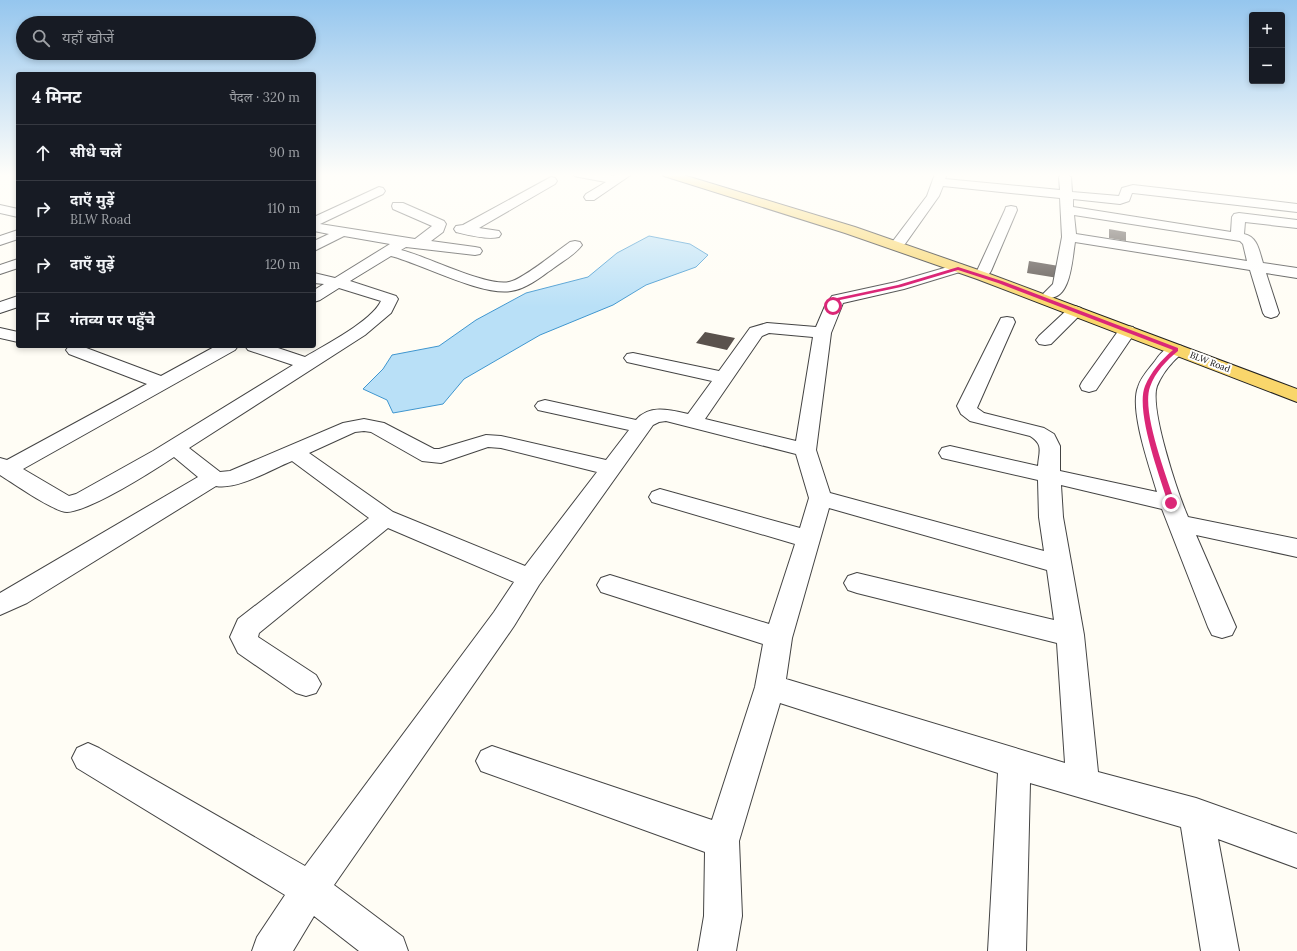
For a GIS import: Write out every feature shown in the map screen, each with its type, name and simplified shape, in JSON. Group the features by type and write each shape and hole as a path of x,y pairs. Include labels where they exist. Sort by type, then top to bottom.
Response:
{"main road":[{"name":"BLW Road","path":"817,218 907,245 958,268 1008,282 1075,311 1127,331 1153,337 1176,350 1297,396"},
{"path":"823,218 984,271 1008,282 1051,294 1153,337 1297,388"}],"street":[{"path":"426,218 439,224 440,226 494,234"},
{"path":"465,230 485,218"},
{"path":"907,245 921,218"},
{"path":"984,271 1007,218"},
{"path":"1051,294 1060,284 1069,237 1068,218"},
{"path":"1122,218 1237,236 1249,242 1271,313"},
{"path":"1237,236 1240,218"},
{"path":"1251,218 1297,224"},
{"path":"316,226 411,243 475,251"},
{"path":"316,296 389,251 411,243 440,226"},
{"path":"316,246 342,232"},
{"path":"0,241 16,235"},
{"path":"1069,237 1256,268 1297,273"},
{"path":"389,251 492,286 510,287 518,284 575,245"},
{"path":"0,270 16,264"},
{"path":"717,951 723,916 722,841 770,687 778,638 809,539 820,498 805,450 822,333 833,306 838,299 899,286 958,268"},
{"path":"3,467 67,504 83,500 309,364 359,331 385,310 390,301 390,299 385,297 338,283 316,278"},
{"path":"0,308 16,302"},
{"path":"1045,340 1075,311"},
{"path":"1007,322 966,406 968,410 977,417 1037,432 1047,438 1050,446 1049,474 1051,517 1070,635 1083,784"},
{"path":"694,421 756,332 767,328 822,333"},
{"path":"1090,386 1127,331"},
{"path":"0,333 16,337"},
{"path":"3,467 163,383 225,348"},
{"path":"260,348 309,364"},
{"path":"75,350 163,383"},
{"path":"1176,350 1165,359 1155,373 1147,387 1145,404 1151,434 1175,513 1222,627"},
{"path":"633,358 724,378"},
{"path":"545,406 641,427"},
{"path":"271,951 310,889 504,619 530,578 646,421 654,416 666,415 805,450"},
{"path":"175,446 213,478 223,480 236,477 350,427 364,425 376,427 430,456 441,456 486,441 501,442 611,468"},
{"path":"294,452 385,518 530,578"},
{"path":"950,453 1049,474 1175,513 1297,548"},
{"path":"0,605 18,596 213,478"},
{"path":"660,497 809,539"},
{"path":"820,498 1059,564"},
{"path":"306,684 248,645 244,637 248,627 385,518"},
{"path":"857,583 1070,635"},
{"path":"610,586 778,638"},
{"path":"770,687 1083,784 1196,815 1297,851"},
{"path":"88,758 310,889 389,951"},
{"path":"492,761 722,841"},
{"path":"1007,951 1015,763"},
{"path":"1196,815 1220,951"}],"water":[{"path":"649,236 690,244 708,255 696,267 646,285 613,305 540,335 464,379 443,404 393,413 387,400 363,389 383,369 392,355 439,346 476,320 526,293 588,277 617,253"}],"building":[{"path":"1109,229 1126,232 1126,241 1109,238"},
{"path":"1029,261 1059,266 1058,278 1027,273"},
{"path":"705,332 735,338 727,350 696,343"}],"route":[{"path":"833,306 838,299 899,286 958,268 1000,282 1176,350 1165,359 1155,373 1147,387 1145,404 1151,434 1171,503"}]}
